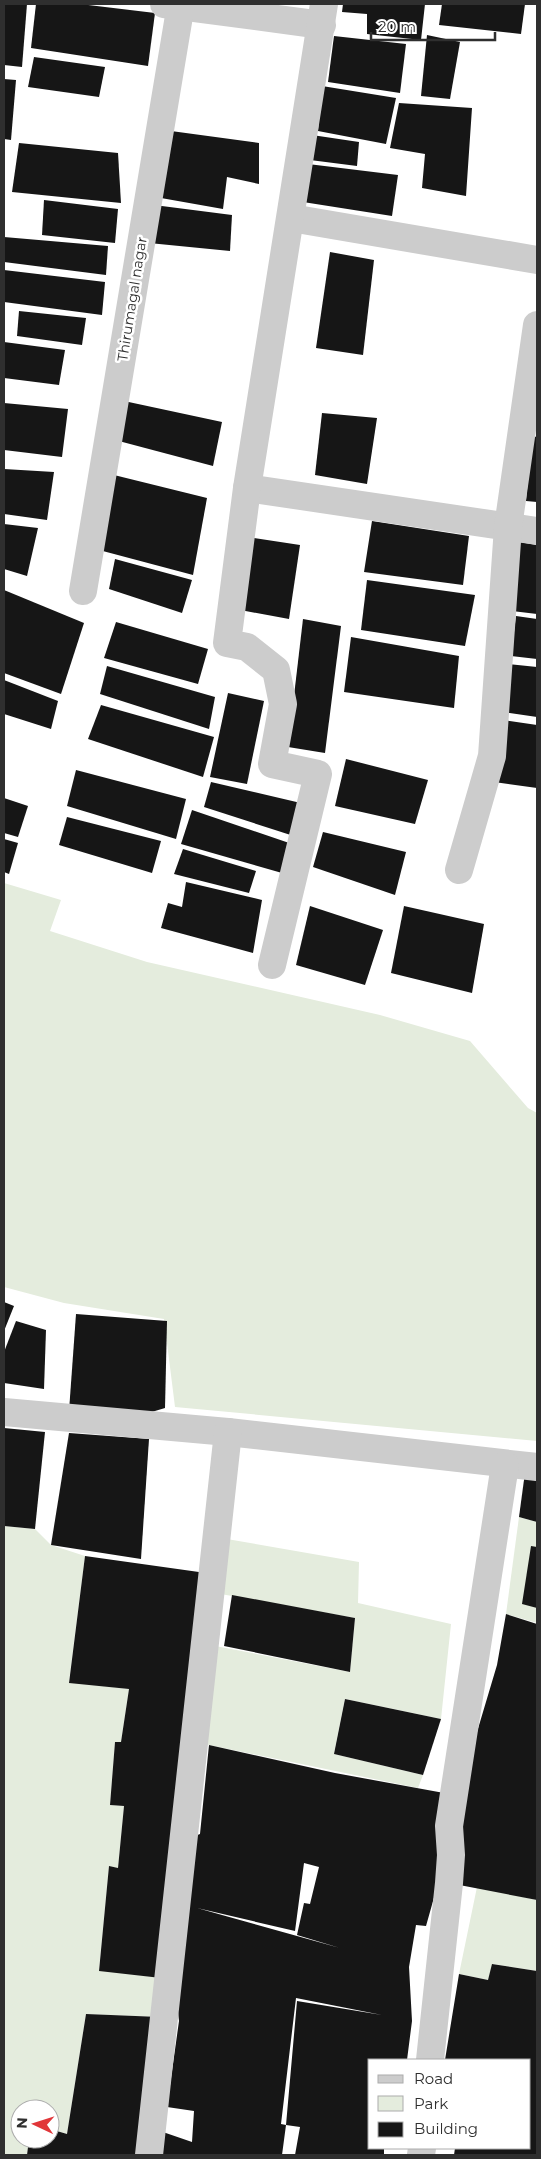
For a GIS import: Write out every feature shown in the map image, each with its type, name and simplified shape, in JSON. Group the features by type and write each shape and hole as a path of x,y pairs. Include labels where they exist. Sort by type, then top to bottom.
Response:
{"street":[{"path":"175,5 323,14 247,488 227,643 247,647 276,670 283,704 272,764 318,774 272,965"},
{"name":"Thirumagal nagar","path":"83,591 175,5"},
{"path":"291,218 537,260"},
{"path":"459,870 492,756 508,527 537,325"},
{"path":"247,488 537,531"},
{"path":"4,1412 228,1432 505,1465 537,1467"},
{"path":"149,2155 228,1432"},
{"path":"430,2059 449,1883 451,1855 449,1826 505,1465"}],"green space":[{"path":"4,883 61,900 50,931 147,962 380,1015 470,1041 528,1108 537,1113 537,1441 175,1407 164,1319 64,1303 4,1287"},
{"path":"519,1517 537,1522 537,1623 506,1614"},
{"path":"4,1526 35,1529 51,1545 85,1556 69,1682 129,1689 121,1742 115,1742 110,1805 124,1806 118,1868 109,1867 99,1970 161,1978 160,2017 86,2014 67,2134 60,2132 60,2099 10,2099 10,2149 28,2149 27,2155 4,2155"},
{"path":"221,1538 359,1562 358,1603 451,1624 441,1719 345,1699 334,1754 423,1775 418,1788 199,1743 210,1645 350,1672 355,1618 215,1593"},
{"path":"477,1887 537,1900 537,1971 493,1964 488,1980 459,1974"}],"building":[{"path":"4,4 27,4 22,67 4,65"},
{"path":"36,4 80,4 155,13 148,66 31,48"},
{"path":"343,4 425,4 421,40 367,34 367,14 342,12"},
{"path":"442,4 525,4 521,34 439,25"},
{"path":"427,35 460,42 450,99 421,96"},
{"path":"334,36 406,44 400,93 328,82"},
{"path":"34,57 105,67 99,97 28,87"},
{"path":"4,79 16,80 11,140 4,139"},
{"path":"322,86 396,98 386,144 318,131"},
{"path":"399,103 472,108 466,196 422,188 425,154 390,148"},
{"path":"171,131 259,143 259,184 227,177 223,209 161,198"},
{"path":"312,135 359,142 357,166 310,160"},
{"path":"19,143 118,153 121,203 12,192"},
{"path":"308,164 398,175 392,216 303,202"},
{"path":"44,200 118,209 115,243 42,235"},
{"path":"154,205 232,215 230,251 149,243"},
{"path":"4,237 108,246 106,275 4,262"},
{"path":"330,252 374,260 363,355 316,348"},
{"path":"4,270 105,282 102,315 4,302"},
{"path":"19,311 86,318 82,345 17,336"},
{"path":"4,342 65,350 59,385 4,378"},
{"path":"124,401 222,422 213,466 115,440"},
{"path":"4,403 68,409 62,457 4,450"},
{"path":"322,413 377,418 367,484 315,475"},
{"path":"532,436 537,437 537,502 526,501"},
{"path":"4,469 54,472 47,520 4,514"},
{"path":"114,475 207,498 193,575 99,550"},
{"path":"372,521 469,536 463,585 364,572"},
{"path":"4,524 38,528 27,576 4,569"},
{"path":"247,537 300,545 289,619 235,609"},
{"path":"519,542 537,545 537,614 512,611"},
{"path":"115,559 192,580 182,613 109,589"},
{"path":"367,580 475,595 465,646 361,630"},
{"path":"4,590 84,623 61,694 4,673"},
{"path":"516,616 537,619 537,659 511,656"},
{"path":"303,619 341,626 325,753 288,747"},
{"path":"116,622 208,649 198,684 104,658"},
{"path":"351,637 459,656 454,708 344,692"},
{"path":"508,664 537,667 537,717 503,712"},
{"path":"107,666 215,697 209,729 100,694"},
{"path":"4,680 58,701 51,729 4,714"},
{"path":"228,693 264,701 247,784 210,777"},
{"path":"101,705 214,737 203,777 88,739"},
{"path":"503,720 537,725 537,788 494,782"},
{"path":"346,759 428,780 415,824 335,806"},
{"path":"76,770 186,799 176,839 67,806"},
{"path":"211,782 305,804 300,838 204,807"},
{"path":"4,798 28,806 18,837 4,833"},
{"path":"192,810 298,846 289,875 181,844"},
{"path":"67,817 161,841 152,873 59,845"},
{"path":"323,832 406,852 395,895 313,867"},
{"path":"4,839 18,843 9,874 4,872"},
{"path":"183,849 256,871 249,893 174,874"},
{"path":"186,882 262,900 253,953 161,928 168,903 182,907"},
{"path":"310,906 383,930 365,985 296,965"},
{"path":"404,906 484,924 472,993 391,973"},
{"path":"4,1302 14,1306 4,1331"},
{"path":"76,1314 167,1321 165,1408 135,1417 69,1411"},
{"path":"16,1321 46,1330 44,1389 4,1383 4,1352"},
{"path":"4,1428 45,1432 35,1529 4,1526"},
{"path":"69,1433 149,1439 141,1559 51,1545"},
{"path":"526,1465 537,1467 537,1522 519,1517"},
{"path":"531,1546 537,1547 537,1608 522,1604"},
{"path":"85,1556 206,1573 161,1978 99,1971 109,1866 118,1868 124,1806 110,1805 115,1742 121,1742 129,1689 69,1683"},
{"path":"232,1595 355,1618 350,1672 224,1646"},
{"path":"506,1614 537,1624 537,1900 449,1883 449,1826 497,1665"},
{"path":"345,1699 441,1719 423,1775 334,1754"},
{"path":"209,1745 335,1773 444,1793 437,1887 426,1926 416,1925 409,1967 412,2021 407,2059 368,2059 368,2149 384,2149 384,2155 295,2155 300,2127 286,2125 282,2155 156,2155 160,2131 192,2142 194,2111 167,2107 179,2021 174,1974 187,1839 200,1834","holes":["304,1863 319,1867 310,1904 304,1903 297,1935 340,1948 197,1908 295,1931","296,1998 382,2015 297,2001 286,2125 281,2124"]},
{"path":"492,1964 537,1971 537,2155 454,2155 455,2149 531,2149 531,2059 445,2059 459,1974 488,1980"},
{"path":"86,2014 160,2017 141,2155 27,2155 28,2149 60,2149 60,2132 67,2134"}]}
